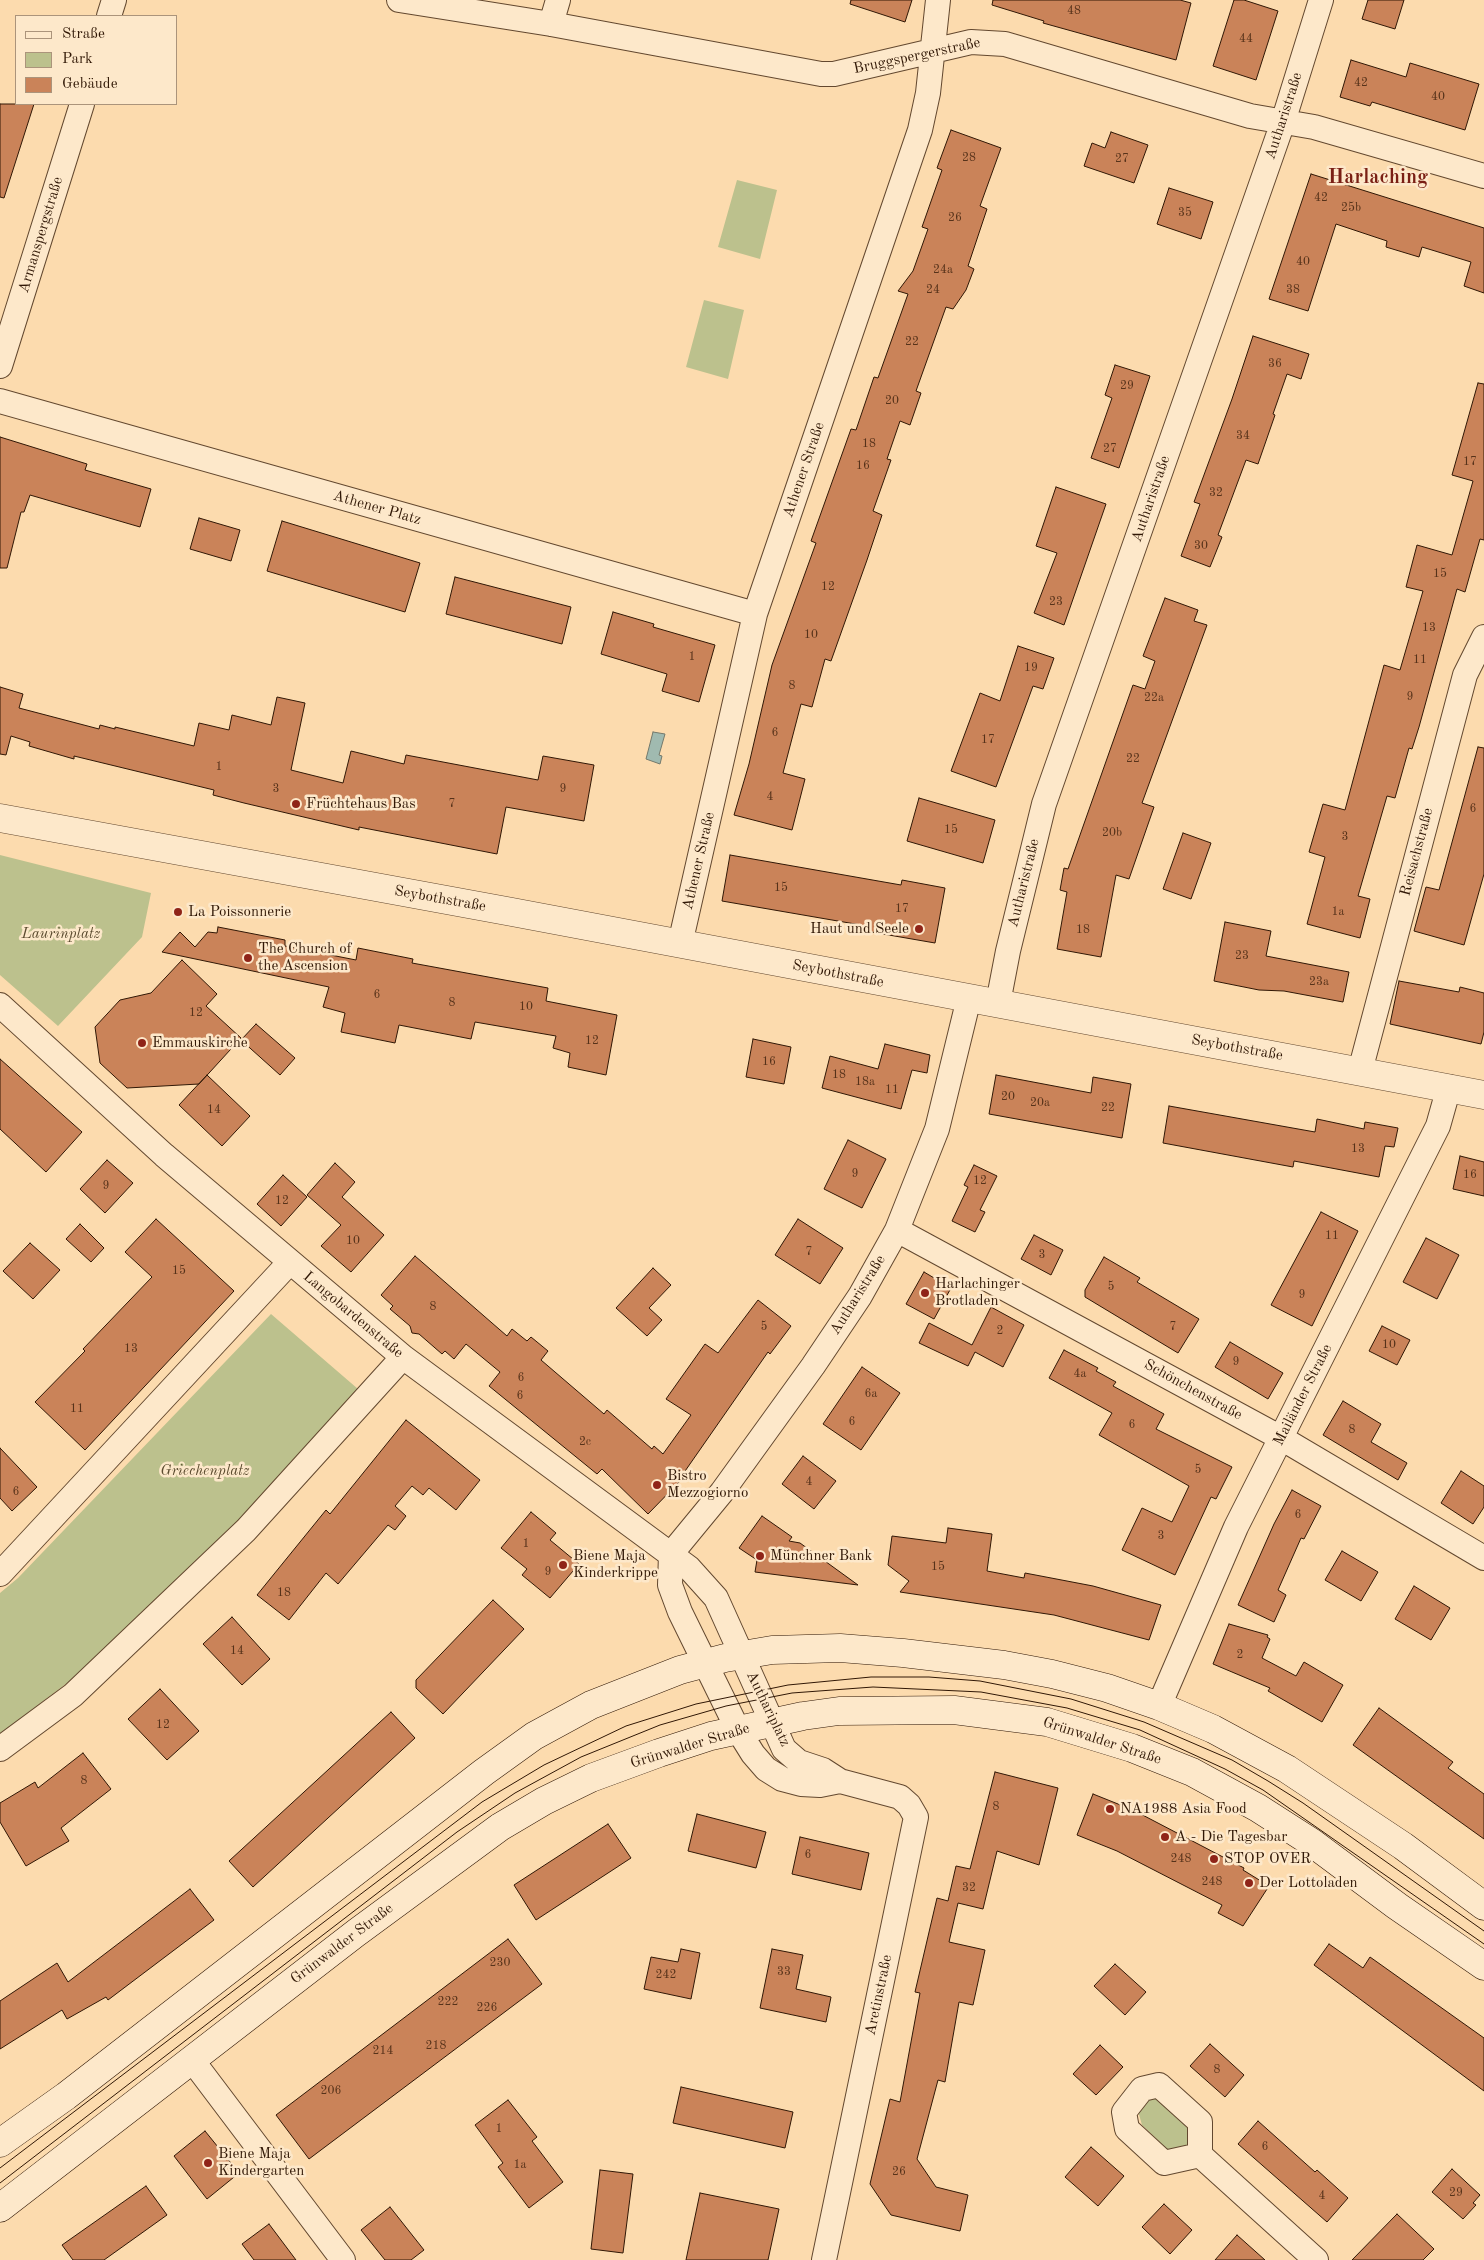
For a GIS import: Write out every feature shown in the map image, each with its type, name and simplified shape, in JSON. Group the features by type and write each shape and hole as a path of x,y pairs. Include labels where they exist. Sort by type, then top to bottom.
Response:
{"main road":[{"name":"Seybothstraße","path":"0,818 1360,1070 1484,1095"},
{"path":"0,2143 66,2096 484,1772 534,1736 591,1705 623,1691 706,1663 785,1648 831,1648 903,1653 1052,1674 1107,1688 1159,1706 1213,1729 1287,1769 1403,1846 1484,1906"},
{"name":"Grünwalder Straße","path":"0,2208 379,1916 500,1827 544,1801 591,1778 684,1744 772,1722 839,1712 919,1708 954,1710 1047,1722 1132,1748 1192,1772 1258,1808 1311,1842 1396,1906 1484,1966"}],"street":[{"path":"109,15 114,0"},
{"name":"Bruggspergerstraße","path":"399,0 551,24 822,74 834,74 971,42 1005,44 1250,116 1314,127 1484,176"},
{"path":"551,24 558,0"},
{"name":"Athener Straße","path":"680,944 755,614 920,130 928,93 938,0"},
{"name":"Autharistraße","path":"998,1003 1008,951 1044,804 1283,122 1321,0"},
{"name":"Armanspergstraße","path":"0,366 82,105"},
{"name":"Athener Platz","path":"0,401 755,614"},
{"name":"Reisachstraße","path":"1360,1070 1465,675 1484,637"},
{"name":"Autharistraße","path":"672,1554 722,1492 813,1366 860,1296 898,1230 937,1129 970,998"},
{"name":"Langobardenstraße","path":"0,1005 54,1052 164,1155 403,1357 548,1466 672,1554"},
{"name":"Mailänder Straße","path":"1159,1706 1236,1527 1438,1126 1449,1087"},
{"name":"Schönchenstraße","path":"898,1230 1281,1438 1483,1554"},
{"path":"3,1566 290,1262"},
{"path":"0,1748 73,1695 246,1530 403,1357"},
{"name":"Authariplatz","path":"672,1554 689,1568 716,1598 784,1748 799,1762 823,1770 840,1781 820,1785 801,1784 782,1779 766,1769 753,1754 738,1730 680,1612 670,1585 669,1571 672,1554"},
{"name":"Aretinstraße","path":"824,2260 916,1817 909,1805 900,1797 840,1781"},
{"path":"192,2060 343,2260"},
{"path":"1200,2155 1316,2260"}],"green space":[{"path":"737,180 777,190 760,259 718,247"},
{"path":"704,300 744,310 728,379 686,367"},
{"name":"Laurinplatz","path":"0,855 151,893 142,937 58,1026 0,975"},
{"name":"Griechenplatz","path":"271,1314 358,1389 239,1523 75,1677 0,1734 0,1593 18,1578"},
{"path":"1149,2099 1159,2099 1189,2126 1192,2139 1187,2147 1172,2151 1168,2150 1142,2125 1138,2111"}],"shaded area":[{"path":"653,732 665,734 659,755 662,756 660,764 646,759"}],"building":[{"path":"851,0 912,0 905,22 850,4"},
{"path":"993,0 1180,0 1191,3 1176,60 1043,23 1044,21 992,5"},
{"path":"1234,0 1244,0 1278,11 1256,80 1213,66"},
{"path":"1368,0 1404,0 1395,29 1362,19"},
{"path":"1351,60 1406,77 1410,63 1479,84 1465,130 1372,102 1370,106 1340,97"},
{"path":"0,104 34,105 4,198 0,197"},
{"path":"951,130 1001,148 980,206 987,209 968,266 974,269 966,290 953,309 946,307 916,391 921,393 910,425 900,421 887,459 891,460 873,511 882,515 867,560 831,661 825,659 812,707 801,704 783,773 805,779 792,830 734,815 749,764 772,665 816,543 811,541 851,429 856,430 874,377 878,378 908,294 898,291 913,271 928,229 922,227 942,170 937,168"},
{"path":"1111,132 1148,145 1134,183 1084,166 1092,143 1105,148"},
{"path":"1311,174 1484,228 1484,293 1464,286 1471,262 1422,247 1419,257 1386,247 1387,241 1336,224 1308,311 1269,299"},
{"path":"1169,188 1213,202 1201,239 1157,224"},
{"path":"1253,336 1309,354 1301,379 1287,374 1258,464 1246,460 1218,535 1222,537 1210,567 1181,556 1200,504 1194,502"},
{"path":"1115,365 1150,376 1119,468 1091,458 1112,398 1105,395"},
{"path":"1478,383 1484,384 1484,540 1480,539 1465,592 1457,589 1419,727 1412,749 1409,748 1395,798 1387,796 1358,896 1370,899 1360,938 1307,924 1325,857 1309,852 1323,804 1345,810 1384,665 1400,670 1423,591 1406,587 1417,545 1452,555 1473,481 1452,475"},
{"path":"0,437 87,464 85,470 151,489 140,527 30,495 24,512 21,512 7,568 0,568"},
{"path":"1056,487 1106,504 1064,625 1034,613 1057,553 1036,546"},
{"path":"199,518 240,530 231,561 190,549"},
{"path":"282,521 420,563 405,612 267,571"},
{"path":"455,577 571,607 562,644 446,614"},
{"path":"1165,598 1198,610 1194,621 1207,625 1142,803 1154,807 1129,879 1116,875 1101,957 1057,949 1067,892 1060,890 1064,868 1068,869 1133,685 1145,689 1155,661 1143,656"},
{"path":"613,612 654,624 653,627 715,645 699,702 662,691 667,674 601,654"},
{"path":"1018,646 1054,658 1043,689 1033,686 996,787 951,771 980,693 1000,701"},
{"path":"0,687 23,694 19,708 99,729 100,725 115,729 115,727 194,746 199,723 229,730 232,715 271,725 277,697 305,703 291,770 343,783 351,751 404,764 406,755 538,780 543,756 594,765 584,821 506,807 497,854 359,827 359,830 244,803 213,795 214,790 74,756 74,759 29,746 30,742 11,736 6,755 0,754"},
{"path":"1478,747 1484,748 1484,874 1464,945 1414,931 1426,887 1439,890"},
{"path":"919,798 995,820 983,863 907,841"},
{"path":"1183,833 1211,843 1191,899 1163,889"},
{"path":"730,855 901,885 902,880 945,888 935,943 860,930 861,925 722,901"},
{"path":"1225,922 1271,931 1266,956 1349,972 1343,1002 1284,991 1259,990 1214,981"},
{"path":"218,927 285,940 285,946 356,960 358,948 413,959 412,963 548,988 546,1001 617,1015 606,1075 568,1067 570,1053 553,1048 556,1036 475,1022 471,1039 399,1025 395,1043 341,1032 345,1013 323,1007 329,987 162,952 180,932 195,947 208,932 217,933"},
{"path":"182,960 217,994 206,1006 241,1038 199,1084 127,1088 100,1063 95,1027 120,1000 151,993"},
{"path":"1399,981 1459,992 1460,987 1484,993 1484,1032 1481,1044 1390,1024"},
{"path":"256,1024 295,1058 280,1075 241,1040"},
{"path":"753,1039 791,1047 784,1084 746,1077"},
{"path":"885,1044 930,1055 927,1073 912,1070 901,1109 822,1088 830,1056 878,1069"},
{"path":"0,1059 82,1132 46,1172 0,1129"},
{"path":"207,1075 250,1116 222,1146 179,1105"},
{"path":"996,1075 1091,1093 1093,1077 1131,1084 1122,1138 989,1114"},
{"path":"1169,1106 1315,1132 1317,1119 1364,1129 1365,1122 1398,1128 1394,1147 1385,1146 1379,1177 1294,1161 1293,1167 1163,1143"},
{"path":"848,1140 886,1159 862,1208 824,1189"},
{"path":"1460,1156 1484,1162 1484,1196 1453,1189"},
{"path":"107,1160 133,1183 105,1213 80,1189"},
{"path":"335,1163 355,1182 342,1197 384,1235 351,1272 321,1246 341,1225 307,1195"},
{"path":"974,1165 997,1176 980,1210 985,1212 975,1232 952,1221 968,1187 964,1185"},
{"path":"283,1175 307,1197 281,1226 257,1204"},
{"path":"1321,1212 1358,1231 1312,1326 1271,1305"},
{"path":"156,1219 234,1291 85,1450 35,1402 85,1351 83,1349 152,1277 125,1252"},
{"path":"798,1219 843,1248 820,1284 775,1255"},
{"path":"80,1224 104,1248 91,1262 66,1239"},
{"path":"1034,1235 1063,1250 1051,1275 1021,1259"},
{"path":"1426,1238 1459,1255 1437,1299 1403,1282"},
{"path":"30,1243 60,1270 33,1299 3,1271"},
{"path":"415,1256 507,1336 512,1329 527,1341 531,1337 548,1351 541,1360 604,1414 607,1410 652,1449 654,1446 663,1454 691,1415 666,1399 705,1344 718,1353 758,1300 791,1326 770,1354 768,1352 683,1474 685,1476 648,1514 602,1469 597,1474 489,1386 500,1372 466,1344 454,1359 445,1351 442,1354 419,1334 412,1333 410,1326 390,1309 393,1306 381,1295"},
{"path":"1104,1257 1140,1278 1137,1282 1199,1319 1178,1353 1085,1297 1085,1290"},
{"path":"653,1268 671,1285 649,1308 662,1320 647,1336 616,1308"},
{"path":"924,1272 951,1288 934,1319 906,1304"},
{"path":"991,1307 1024,1325 1003,1367 975,1352 968,1366 919,1343 929,1323 972,1345"},
{"path":"1382,1326 1410,1340 1397,1365 1369,1351"},
{"path":"1230,1342 1283,1373 1268,1399 1215,1367"},
{"path":"1064,1350 1098,1368 1096,1371 1116,1382 1113,1386 1164,1414 1156,1429 1232,1467 1216,1499 1211,1497 1175,1575 1122,1550 1142,1508 1172,1522 1189,1486 1099,1435 1112,1413 1049,1378"},
{"path":"862,1367 900,1393 861,1450 823,1424"},
{"path":"1343,1401 1381,1424 1371,1442 1407,1463 1398,1480 1323,1435"},
{"path":"406,1420 480,1480 456,1510 429,1488 423,1495 412,1486 395,1506 406,1516 395,1530 388,1525 338,1584 326,1573 289,1620 257,1595 326,1510 330,1514"},
{"path":"0,1448 37,1487 12,1511 0,1498"},
{"path":"803,1456 836,1481 814,1509 782,1484"},
{"path":"1461,1471 1484,1486 1484,1507 1473,1524 1441,1503"},
{"path":"1292,1490 1321,1506 1304,1539 1301,1538 1278,1590 1286,1595 1274,1622 1238,1605 1274,1524"},
{"path":"531,1512 556,1533 550,1540 579,1564 550,1598 522,1575 527,1569 501,1548"},
{"path":"762,1516 792,1537 789,1541 800,1543 858,1585 755,1572 757,1560 739,1548"},
{"path":"948,1528 992,1534 987,1571 1024,1578 1025,1573 1093,1586 1161,1605 1149,1640 1054,1615 900,1592 909,1581 888,1565 892,1536 946,1543"},
{"path":"1342,1551 1378,1572 1361,1601 1325,1580"},
{"path":"1414,1586 1450,1608 1431,1640 1395,1619"},
{"path":"493,1600 524,1629 443,1714 416,1688 416,1680"},
{"path":"232,1617 270,1659 242,1685 203,1644"},
{"path":"1229,1624 1268,1635 1267,1637 1270,1639 1262,1658 1296,1676 1304,1662 1343,1685 1322,1722 1268,1691 1270,1688 1213,1664"},
{"path":"160,1689 199,1731 167,1760 128,1719"},
{"path":"1379,1708 1453,1762 1448,1768 1484,1794 1484,1839 1353,1745"},
{"path":"391,1712 415,1738 253,1887 229,1861"},
{"path":"83,1753 111,1789 61,1828 69,1841 26,1866 0,1822 0,1803 35,1782 38,1788"},
{"path":"995,1772 1058,1788 1039,1865 997,1851 983,1909 958,1903 949,1942 985,1950 973,2005 959,2002 945,2082 938,2080 917,2159 936,2187 968,2195 960,2231 891,2215 870,2184 890,2099 900,2102 920,1993 915,1992 937,1898 948,1901 956,1866 970,1869"},
{"path":"1093,1794 1133,1810 1244,1868 1243,1870 1269,1886 1243,1926 1218,1913 1222,1905 1117,1851 1077,1835"},
{"path":"697,1814 766,1832 756,1868 688,1851"},
{"path":"608,1824 631,1858 536,1920 514,1885"},
{"path":"800,1837 869,1853 861,1890 792,1874"},
{"path":"190,1889 214,1920 108,2000 106,1997 67,2019 62,2010 0,2049 0,2001 57,1963 68,1982"},
{"path":"508,1939 542,1984 309,2159 276,2115"},
{"path":"1329,1944 1363,1968 1370,1957 1484,2038 1484,2091 1314,1965"},
{"path":"681,1949 700,1953 691,1999 644,1989 651,1957 678,1962"},
{"path":"772,1949 803,1955 796,1989 831,1997 826,2022 760,2008"},
{"path":"1115,1964 1146,1992 1125,2015 1094,1986"},
{"path":"1210,2044 1244,2075 1225,2097 1190,2066"},
{"path":"1100,2045 1123,2067 1096,2095 1073,2074"},
{"path":"681,2087 793,2112 785,2148 673,2123"},
{"path":"508,2100 537,2137 532,2141 563,2182 529,2208 498,2167 503,2163 475,2125"},
{"path":"1258,2121 1315,2172 1317,2170 1348,2198 1327,2222 1238,2144"},
{"path":"205,2131 239,2173 207,2199 174,2156"},
{"path":"1091,2147 1124,2176 1098,2206 1065,2177"},
{"path":"1452,2169 1480,2195 1473,2203 1476,2205 1463,2219 1432,2192"},
{"path":"600,2170 633,2174 623,2253 591,2249"},
{"path":"146,2186 167,2215 104,2260 73,2260 62,2245"},
{"path":"700,2193 779,2209 768,2260 686,2260"},
{"path":"1164,2204 1192,2230 1170,2254 1142,2227"},
{"path":"390,2207 424,2250 411,2260 385,2260 361,2230"},
{"path":"1397,2214 1434,2249 1423,2260 1352,2260"},
{"path":"269,2224 296,2260 254,2260 242,2244"},
{"path":"1237,2235 1265,2260 1215,2260"}],"tram line":[{"path":"0,2168 482,1802 544,1765 626,1726 696,1704 788,1685 871,1677 929,1677 980,1681 1071,1699 1144,1722 1232,1760 1268,1781 1303,1803 1484,1931"},
{"path":"0,2183 457,1832 515,1793 581,1757 660,1725 726,1706 792,1693 873,1687 981,1692 1067,1708 1140,1730 1225,1769 1263,1790 1484,1944"}],"place":[{"name":"Früchtehaus Bas","path":"296,804"},
{"name":"La Poissonnerie","path":"178,912"},
{"name":"Haut und Seele","path":"919,929"},
{"name":"The Church of the Ascension","path":"248,958"},
{"name":"Emmauskirche","path":"142,1043"},
{"name":"Harlachinger Brotladen","path":"925,1293"},
{"name":"Bistro Mezzogiorno","path":"657,1485"},
{"name":"Münchner Bank","path":"760,1556"},
{"name":"Biene Maja Kinderkrippe","path":"563,1565"},
{"name":"NA1988 Asia Food","path":"1110,1809"},
{"name":"A - Die Tagesbar","path":"1165,1837"},
{"name":"STOP OVER","path":"1214,1859"},
{"name":"Der Lottoladen","path":"1249,1883"},
{"name":"Biene Maja Kindergarten","path":"208,2163"}],"district":[{"name":"Harlaching","path":"1378,178"}]}
